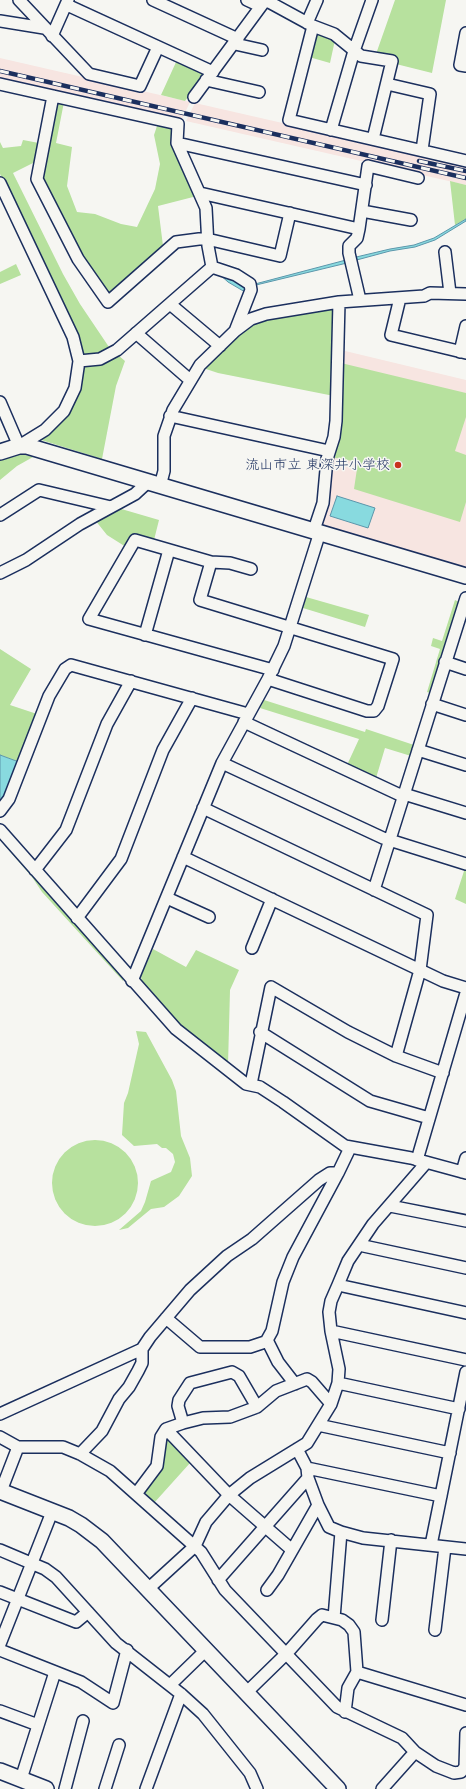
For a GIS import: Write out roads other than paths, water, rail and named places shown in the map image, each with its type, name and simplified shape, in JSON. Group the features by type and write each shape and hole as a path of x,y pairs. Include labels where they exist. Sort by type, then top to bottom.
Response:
{"street":[{"path":"19,0 89,74 140,86 158,48"},
{"path":"152,0 237,41 262,50"},
{"path":"247,0 263,3 269,2 310,24 334,34 361,56 392,61 373,139"},
{"path":"317,0 310,24 290,120 466,161"},
{"path":"331,130 354,51 372,0"},
{"path":"48,32 67,3 158,48 210,76 259,92"},
{"path":"194,97 237,41 263,3"},
{"path":"0,21 48,32"},
{"path":"466,33 460,65 466,66"},
{"path":"0,84 178,124 177,143 206,208 207,239 212,267"},
{"path":"387,84 430,94 422,150"},
{"path":"54,96 37,179 78,259 108,302 176,242 199,238 207,239 280,256 290,213"},
{"path":"177,143 366,185"},
{"path":"360,300 349,253 349,246 357,238 368,166 418,178"},
{"path":"0,184 73,337 79,360 75,388 64,411 45,430 19,446 0,452"},
{"path":"200,193 359,229"},
{"path":"362,211 411,220"},
{"path":"445,252 450,293"},
{"path":"79,360 94,360 107,357 118,350 212,267"},
{"path":"212,267 236,275 250,284 251,290 235,331"},
{"path":"0,573 20,564 80,524 154,484 164,471 164,436 170,416 190,380 200,365 235,331 251,319 266,314 339,302 424,296 430,293 466,294"},
{"path":"400,298 391,335 463,353 466,326"},
{"path":"132,981 222,763 271,675 290,627 317,531 323,503 329,451 334,437 336,421 339,302"},
{"path":"170,304 220,346"},
{"path":"136,333 190,380"},
{"path":"0,402 19,446"},
{"path":"170,416 329,451"},
{"path":"19,446 27,446 466,576"},
{"path":"0,515 39,490 111,507"},
{"path":"212,562 200,600 393,659 378,706 374,711 368,711 271,675 89,619 135,540 212,562 230,563 251,569"},
{"path":"145,635 169,550"},
{"path":"374,890 445,662 462,623 466,598"},
{"path":"445,662 466,669"},
{"path":"0,811 9,799 49,696 65,669 74,665 192,698 246,718 398,794 404,794 466,813"},
{"path":"35,870 66,830 107,724 131,681"},
{"path":"77,918 121,859 162,750 192,698"},
{"path":"432,704 466,715"},
{"path":"418,750 466,765"},
{"path":"222,763 383,838 466,864"},
{"path":"203,808 427,915 420,970 396,1056"},
{"path":"0,830 176,1029 246,1084 251,1084 260,1088 283,1102 350,1148 422,1162 464,1173 466,1158"},
{"path":"184,857 443,981 466,988"},
{"path":"167,898 209,917"},
{"path":"252,948 272,899"},
{"path":"251,1084 260,1032 271,987 348,1032 396,1056 443,1073"},
{"path":"148,1589 195,1546 206,1522 229,1495 250,1478 307,1443 331,1404 338,1383 339,1363 331,1331 331,1301 348,1261 359,1244 390,1206 422,1162 429,1118 464,1011 466,993"},
{"path":"260,1032 370,1101 429,1118"},
{"path":"295,1384 278,1362 268,1341 283,1282 293,1257 350,1148"},
{"path":"0,1414 142,1349 150,1337 190,1290 227,1256 252,1239 319,1180 330,1173 338,1172"},
{"path":"390,1206 466,1221"},
{"path":"359,1244 466,1268"},
{"path":"338,1285 466,1313"},
{"path":"166,1318 200,1347 250,1347 268,1341"},
{"path":"331,1331 466,1360"},
{"path":"80,1454 102,1431 119,1399 129,1387 142,1363 142,1349"},
{"path":"182,1423 178,1406 179,1400 190,1383 232,1372 239,1376 257,1407"},
{"path":"431,1545 466,1372"},
{"path":"136,1494 157,1466 161,1437 166,1430 182,1423 203,1418 230,1418 257,1407 276,1391 307,1379 312,1382 331,1404"},
{"path":"338,1383 459,1409"},
{"path":"318,1425 450,1453"},
{"path":"166,1430 229,1495 292,1550"},
{"path":"0,1436 18,1447 57,1446 80,1454 110,1471 201,1552 225,1590 287,1653 337,1707 402,1738 415,1752 436,1766 454,1773 461,1772 465,1767 466,1733"},
{"path":"18,1447 0,1491 81,1525 102,1541 338,1789"},
{"path":"298,1449 318,1506 329,1527 363,1538 466,1548"},
{"path":"307,1473 441,1496"},
{"path":"218,1580 266,1527 307,1473"},
{"path":"267,1590 278,1575 318,1506"},
{"path":"0,1644 52,1512"},
{"path":"334,1618 341,1532"},
{"path":"382,1620 391,1540"},
{"path":"435,1630 445,1546"},
{"path":"0,1550 45,1569 56,1577 116,1643 127,1650 170,1685 203,1714 250,1773 257,1789"},
{"path":"0,1592 76,1622 88,1612"},
{"path":"246,1692 287,1653 322,1615 334,1618 349,1625 354,1632 357,1672 348,1688 345,1712"},
{"path":"0,1650 81,1682 113,1703 127,1650"},
{"path":"170,1685 206,1650"},
{"path":"21,1779 55,1672"},
{"path":"357,1672 466,1705"},
{"path":"146,1789 181,1694"},
{"path":"0,1711 38,1725"},
{"path":"65,1789 83,1721"},
{"path":"105,1789 119,1745"},
{"path":"382,1789 415,1752"},
{"path":"0,1771 46,1789"}],"water":[{"path":"466,219 466,221 435,240 415,247 390,251 353,261 352,258 414,245 434,238"},
{"path":"346,260 347,263 255,284"},
{"path":"218,273 244,285 245,292 228,282"},
{"path":"337,496 375,508 368,528 330,516"},
{"path":"0,755 19,762 5,796 0,804"}],"railway":[{"path":"0,71 466,178"},
{"path":"419,161 466,171"}],"place":[{"name":"流山市立 東深井小学校","path":"398,465"}]}
